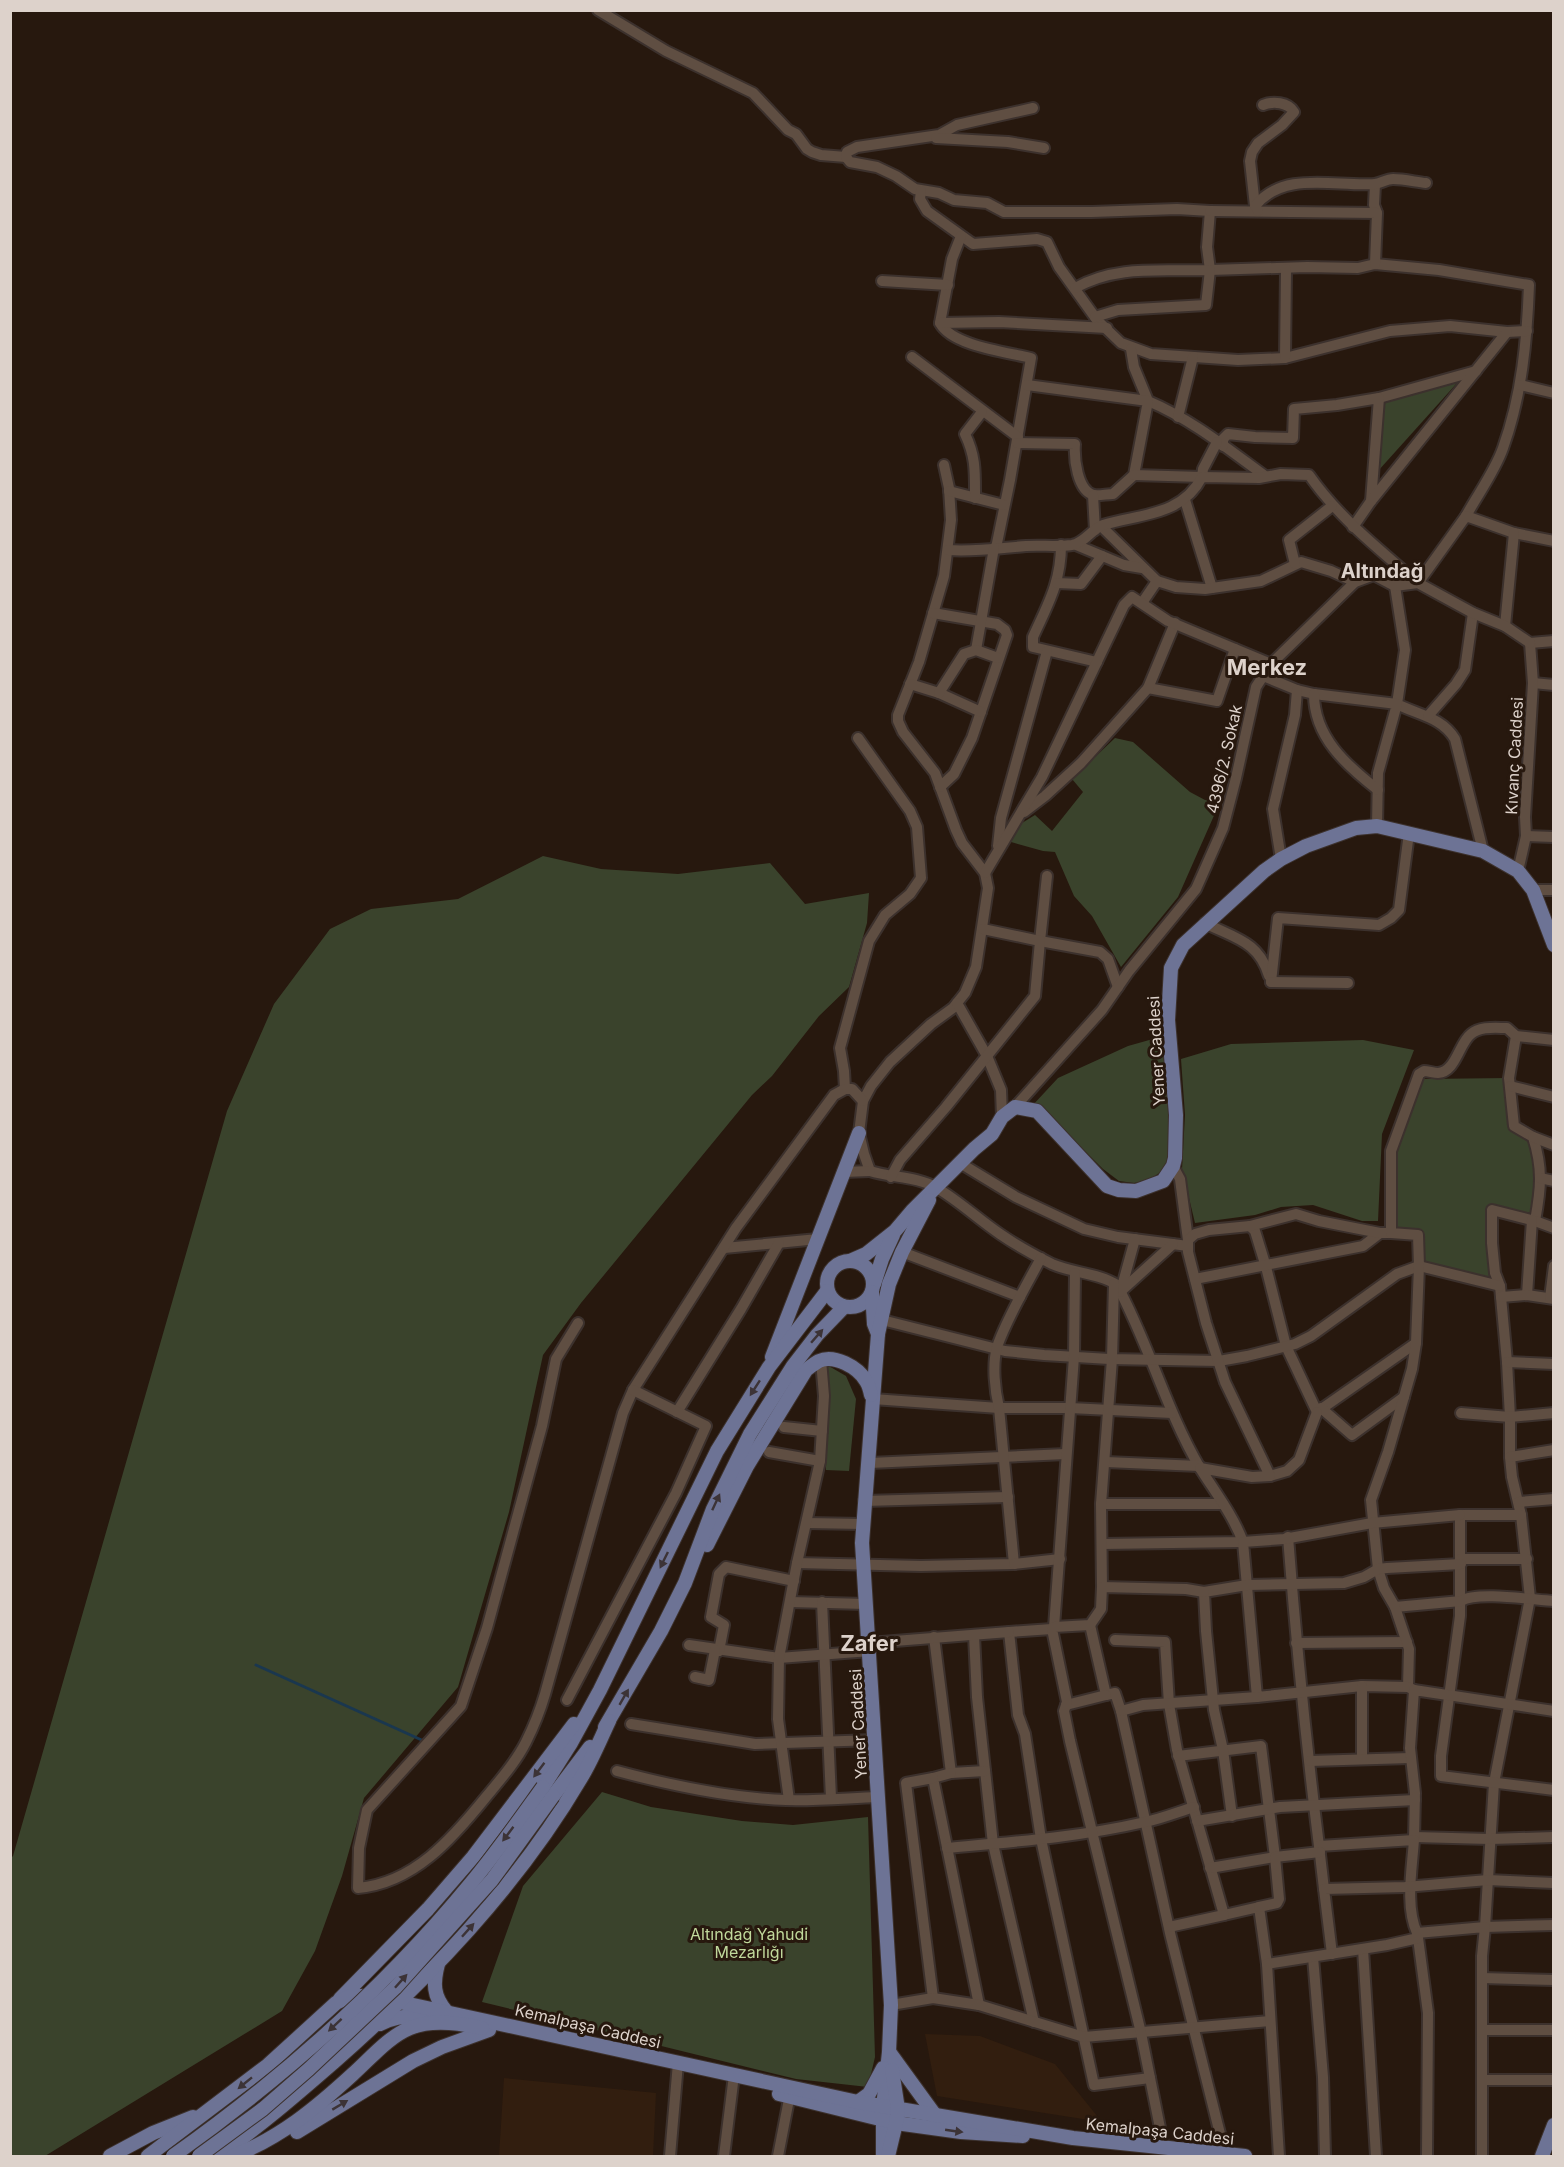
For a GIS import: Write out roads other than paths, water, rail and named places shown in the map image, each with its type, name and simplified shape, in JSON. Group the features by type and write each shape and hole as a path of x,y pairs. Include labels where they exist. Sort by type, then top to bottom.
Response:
{"main road":[{"name":"Yener Caddesi","path":"1173,1166 1176,1115 1168,1020 1171,968 1183,945 1264,871 1306,846 1356,828 1377,826 1483,851 1518,871"},
{"path":"1518,871 1533,890 1554,945"},
{"name":"Yener Caddesi","path":"850,1261 866,1254 895,1231 912,1210 992,1134 1002,1117 1015,1107"},
{"path":"1015,1107 1036,1112 1107,1186 1119,1190 1136,1191 1163,1181 1173,1166"},
{"path":"769,1367 859,1132"},
{"path":"685,1583 713,1509 750,1434 793,1366 817,1335 847,1307 862,1305 867,1301 873,1288 873,1278 867,1268 850,1261 833,1268 827,1279 827,1291 834,1301 847,1307 878,1326 889,1284 902,1252 936,1187"},
{"name":"Yener Caddesi","path":"885,2152 882,2113 890,2052 891,2005 862,1542 864,1501 870,1463 878,1326 873,1288 882,1259 895,1231"},
{"path":"199,2157 264,2109 395,1988 492,1880 548,1791 717,1451 769,1367 827,1291"},
{"path":"217,2157 291,2099 368,2032 438,1964 487,1909 559,1812 582,1776 609,1721 723,1516 747,1466 806,1370 821,1360 837,1360 850,1365 867,1381 873,1399"},
{"path":"336,2003 428,1909 473,1857 600,1690"},
{"path":"173,2157 263,2089 385,1979 472,1882 609,1721"},
{"path":"438,1964 434,1993 446,2011"},
{"name":"Kemalpaşa Caddesi","path":"148,2157 268,2065 336,2003 357,1995 446,2011 790,2092 858,2102 882,2113 897,2116 1001,2136 1073,2138"},
{"path":"368,2032 392,2019 412,2016 454,2020 678,2067"},
{"path":"233,2157 272,2138 310,2112 405,2030 431,2023 484,2028"},
{"path":"254,2157 413,2061 484,2028"},
{"name":"Yener Caddesi","path":"858,2102 875,2086 890,2052"},
{"name":"Yener Caddesi","path":"890,2052 897,2116"},
{"path":"890,2052 935,2115"},
{"path":"268,2065 282,2062 294,2068 300,2081 299,2088 291,2099"},
{"path":"790,2092 882,2113"},
{"path":"110,2157 153,2133 214,2108"},
{"name":"Kemalpaşa Caddesi","path":"897,2116 935,2115 1073,2138 1132,2151 1164,2148 1197,2154 1245,2157"},
{"path":"885,2152 897,2116"},
{"path":"1542,2157 1554,2125"}],"street":[{"path":"598,10 666,51 753,93 782,121 788,130 796,134 807,149 821,155 846,157 850,162 877,168 921,191 939,193 966,202 987,203 1004,212 1256,209 1377,213"},
{"path":"1256,209 1250,161 1252,152 1258,143 1282,125 1294,112 1287,105 1271,102 1263,105"},
{"path":"911,141 939,135 957,125 1033,108"},
{"path":"846,157 847,152 858,147 939,138 1008,142 1044,148"},
{"path":"1256,209 1262,198 1281,188 1311,182 1375,184 1392,179 1426,183"},
{"path":"1375,184 1374,205 1377,213 1375,264"},
{"path":"921,191 920,199 927,211 973,244 1037,239 1047,242 1059,267 1095,316 1121,343 1131,349 1151,354 1239,360 1285,358 1390,331 1450,326 1507,332 1527,331"},
{"path":"1095,316 1118,310 1206,305 1210,270 1207,247 1210,211"},
{"path":"940,323 952,259 961,237"},
{"path":"1075,288 1092,279 1114,273 1159,269 1358,268 1375,264 1439,270 1529,285 1527,331 1520,385 1503,449 1466,516 1418,583 1395,586 1374,575 1355,582 1301,562 1261,581 1212,588 1176,587 1157,581 1098,528 1093,495"},
{"path":"1285,358 1286,269"},
{"path":"882,281 948,285"},
{"path":"940,323 999,322 1107,328"},
{"path":"940,323 949,334 962,341 1031,358 976,650"},
{"path":"1353,527 1371,501 1507,332"},
{"path":"912,357 1017,440 1075,444 1074,457 1079,478 1086,490 1093,495 1113,494 1134,475 1148,401 1134,367 1131,349"},
{"path":"1178,417 1193,357"},
{"path":"1076,544 1098,528 1162,510 1185,500 1195,490 1202,477 1203,469 1228,434 1293,438 1294,409 1379,398 1476,371"},
{"path":"1027,385 1148,401 1165,408 1213,437 1265,476"},
{"path":"1520,385 1554,393"},
{"path":"1371,501 1379,398"},
{"path":"975,498 973,450 965,434 982,412"},
{"path":"870,1171 859,1132 863,1101 871,1086 890,1062 957,1003 965,993 976,967 988,888 985,873 962,843 935,773 903,732 898,721 898,715 944,576 951,520 944,465"},
{"path":"1134,475 1202,477 1309,475 1332,506 1353,527 1418,583 1473,613 1505,626 1530,643 1554,641"},
{"path":"949,491 1004,505"},
{"path":"1185,500 1212,588"},
{"path":"1295,564 1289,540 1332,506"},
{"path":"1466,516 1514,533 1554,541"},
{"path":"1505,626 1514,533"},
{"path":"948,550 974,552 995,548 1076,544 1124,565 1142,568"},
{"path":"1061,545 1061,567 1057,583 1033,638 1033,647 1096,662"},
{"path":"1057,583 1081,584 1102,556"},
{"path":"1142,603 1157,581"},
{"name":"4396/2. Sokak","path":"1015,1107 1102,1010 1196,890 1223,828 1256,687 1271,664 1355,582"},
{"path":"1377,826 1378,773 1397,704 1405,650 1395,586"},
{"path":"985,873 1042,777 1124,605 1132,597 1168,621 1271,664"},
{"path":"933,613 997,624 1005,630 1007,635 972,738 954,774 940,787"},
{"path":"1428,716 1465,670 1473,613"},
{"path":"1021,814 1045,796 1081,763 1148,688 1175,623"},
{"name":"Kıvanç Caddesi","path":"1518,871 1526,836 1525,817 1533,683 1530,643"},
{"path":"1148,688 1216,701 1235,649"},
{"path":"939,693 964,654 976,650 998,658"},
{"path":"998,849 1001,818 1047,651"},
{"path":"1263,676 1297,690 1314,694 1397,704 1412,712 1428,716 1444,726 1455,740 1483,851"},
{"path":"1533,683 1554,685"},
{"path":"910,684 939,693 981,712"},
{"path":"1281,859 1273,809 1295,715 1297,690"},
{"path":"1314,694 1314,709 1326,737 1348,765 1378,790"},
{"path":"845,1089 840,1048 869,941 885,915 910,894 921,878 917,827 910,811 858,738"},
{"path":"1271,982 1278,918 1379,925 1399,910 1408,833"},
{"path":"1526,836 1554,837"},
{"path":"891,1177 900,1160 1035,996 1047,876"},
{"path":"1533,890 1554,890"},
{"path":"1205,923 1247,942 1265,962 1271,982"},
{"path":"983,929 1100,951 1108,959 1118,987"},
{"path":"1271,982 1348,983"},
{"path":"957,1003 987,1056 1001,1090 1002,1117"},
{"path":"1386,1233 1391,1151 1419,1074 1424,1071 1439,1073 1445,1070 1454,1061 1464,1041 1472,1032 1490,1027 1508,1028 1516,1036 1554,1040"},
{"path":"1516,1036 1511,1056 1510,1086 1514,1126 1554,1145"},
{"path":"1510,1086 1554,1096"},
{"path":"578,1323 556,1359 542,1426 487,1628 461,1706 367,1810 359,1848 358,1888 375,1887 403,1875 450,1840 499,1782 525,1744 536,1722 545,1695 624,1413 633,1390 736,1228 834,1095 845,1089 852,1089 863,1101"},
{"path":"1527,1295 1540,1178 1540,1163 1533,1137"},
{"path":"960,1163 1016,1197 1084,1229 1135,1239 1173,1244 1188,1243 1195,1234 1209,1230 1250,1226 1296,1214 1319,1221 1386,1233 1418,1235 1416,1344 1412,1370 1371,1500 1378,1569 1384,1588 1395,1607 1409,1649 1410,1758 1415,1800 1411,1885 1412,1922 1418,1936 1428,2013 1427,2157"},
{"path":"1173,1166 1180,1179 1195,1280 1224,1382 1270,1476"},
{"path":"843,1172 870,1171 891,1177 913,1179 936,1187 1000,1234 1041,1258 1075,1272 1109,1280 1117,1288 1151,1360 1172,1413 1199,1467 1236,1523 1243,1542 1257,1697"},
{"path":"1540,1178 1554,1181"},
{"path":"1482,2157 1482,1978 1494,1783 1530,1598 1521,1515 1510,1457 1507,1362 1500,1292 1495,1274 1492,1210 1534,1220 1554,1228"},
{"path":"1250,1226 1255,1231 1266,1267 1286,1346 1319,1410 1352,1435 1404,1397"},
{"path":"1195,1280 1363,1246 1386,1233"},
{"path":"724,1248 818,1239"},
{"path":"1106,1695 1090,1625 1101,1609 1101,1504 1106,1461 1117,1288 1135,1239"},
{"path":"677,1412 741,1309 778,1243"},
{"path":"1117,1288 1173,1244"},
{"path":"902,1252 1020,1297"},
{"path":"1014,1564 999,1408 995,1390 997,1349 1020,1297 1041,1258"},
{"path":"878,1326 997,1349 1044,1355 1112,1359 1219,1360 1247,1356 1286,1346 1311,1336 1397,1274 1419,1266 1500,1292 1552,1299 1554,1266"},
{"path":"1075,1272 1074,1357 1053,1628 1068,1731 1141,2033 1164,2148"},
{"path":"1106,1461 1199,1467 1252,1477 1270,1476 1287,1471 1299,1460 1319,1410 1416,1344"},
{"path":"789,1800 778,1719 779,1658 820,1461 824,1396 821,1360"},
{"path":"1507,1362 1554,1364"},
{"path":"567,1700 676,1493 706,1426 633,1390"},
{"path":"873,1399 999,1408 1070,1408 1172,1413"},
{"path":"1461,1413 1510,1417 1554,1413"},
{"path":"784,1427 822,1431"},
{"path":"1510,1457 1554,1450"},
{"path":"769,1452 820,1461"},
{"path":"870,1463 1066,1454"},
{"path":"864,1501 1008,1497"},
{"path":"1519,1502 1554,1499"},
{"path":"1101,1504 1223,1504"},
{"path":"1460,1515 1461,1601 1440,1776 1554,1790"},
{"path":"1102,1544 1243,1542 1284,1539 1288,1536 1316,1534 1372,1522 1460,1515 1521,1515"},
{"path":"807,1522 863,1524"},
{"path":"1288,1536 1301,1691 1332,1954"},
{"path":"797,1563 921,1566 1014,1564 1060,1559"},
{"path":"1102,1587 1186,1589 1204,1592 1247,1585 1292,1583 1326,1585 1364,1577 1378,1569 1461,1561 1527,1559"},
{"path":"694,1677 709,1680 724,1625 711,1617 720,1574 726,1566 794,1581"},
{"path":"1204,1592 1214,1700 1232,1816"},
{"path":"1395,1607 1461,1601 1467,1597 1530,1598 1554,1601"},
{"path":"790,1602 866,1604"},
{"path":"822,1602 831,1798"},
{"path":"688,1645 717,1651 779,1658 824,1654 934,1637 1090,1625"},
{"path":"1009,1632 1018,1715 1025,1734 1041,1839 1094,2085 1150,2078"},
{"path":"974,1635 975,1668 993,1844 1034,2022"},
{"path":"934,1637 951,1773"},
{"path":"1115,1640 1165,1642 1169,1704 1178,1756 1224,1915"},
{"path":"1296,1643 1407,1642"},
{"path":"1120,1711 1143,1705 1257,1697 1362,1686 1411,1688 1554,1711"},
{"path":"1362,1686 1362,1759"},
{"path":"1066,1705 1115,1693 1225,2154"},
{"path":"631,1724 755,1744 875,1740"},
{"path":"1169,1927 1277,1903 1279,1899 1261,1746 1178,1756"},
{"path":"1310,1761 1410,1758"},
{"path":"617,1771 663,1783 749,1798 789,1800 878,1797"},
{"path":"933,1998 906,1783 951,1773 985,1771"},
{"path":"933,1778 979,2005"},
{"path":"1197,1821 1314,1804 1415,1800"},
{"path":"947,1848 1092,1832 1146,1822 1194,1807"},
{"path":"1210,1868 1320,1849 1414,1838 1554,1837"},
{"path":"1324,1889 1405,1887 1488,1880 1554,1882"},
{"path":"1259,1907 1267,1964 1279,2157"},
{"path":"1267,1964 1363,1949 1418,1936 1485,1927 1554,1925"},
{"path":"1363,1949 1376,2157"},
{"path":"1313,1957 1323,2077 1326,2157"},
{"path":"1482,1978 1554,1980"},
{"path":"891,2005 933,1998 979,2005 1083,2037 1270,2021"},
{"path":"1483,2030 1554,2030"},
{"path":"670,2157 678,2067"},
{"path":"724,2157 734,2079"},
{"path":"1483,2080 1554,2080"},
{"path":"778,2157 790,2092"}],"waterway":[{"path":"256,1665 426,1742"}],"district":[{"name":"Altındağ","path":"1382,571"},
{"name":"Merkez","path":"1267,667"},
{"name":"Zafer","path":"869,1643"}],"park label":[{"name":"Altındağ Yahudi Mezarlığı","path":"749,1943"}]}
